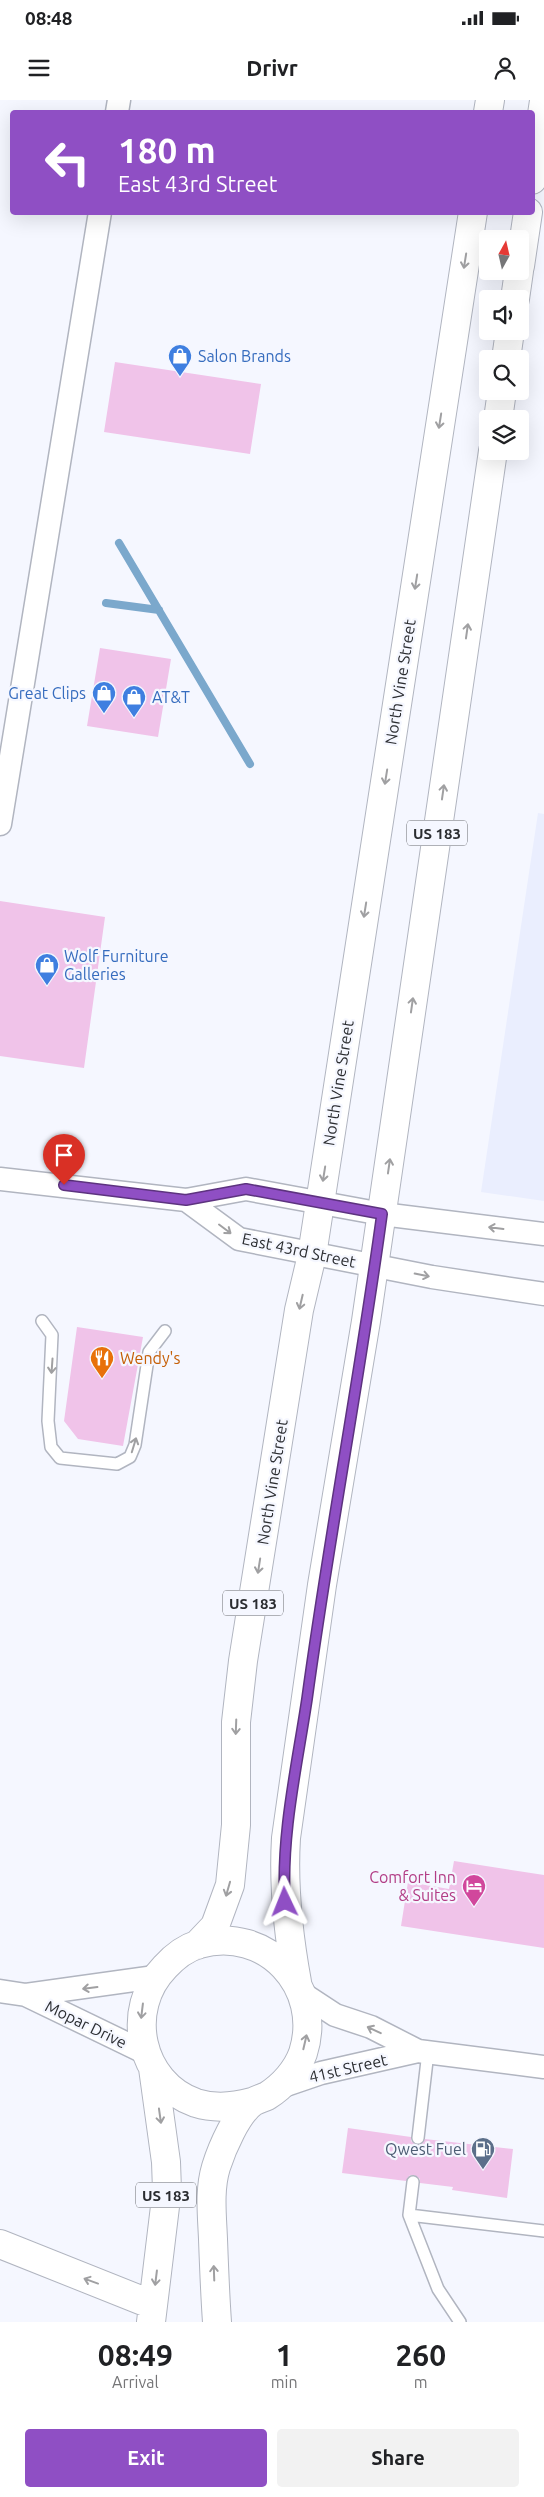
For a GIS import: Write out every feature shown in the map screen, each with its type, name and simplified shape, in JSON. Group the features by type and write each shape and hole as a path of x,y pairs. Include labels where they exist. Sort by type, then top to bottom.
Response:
{"highway":[{"path":"535,160 544,101"},
{"name":"North Vine Street","path":"197,1945 215,1926 230,1885 236,1825 236,1722 243,1661 299,1310 312,1255 473,215"},
{"path":"525,230 528,215"},
{"name":"US 183","path":"300,1988 286,1915 286,1838 322,1585 382,1214 492,460"},
{"path":"216,1941 235,1941 254,1946 271,1955 285,1967 300,1988 307,2021 307,2034 302,2054 293,2072 280,2087 252,2102 234,2107 215,2107 197,2103 180,2095 165,2083 149,2060 140,2027 144,2001 155,1977 174,1957 197,1945 216,1941"},
{"name":"US 183","path":"149,2060 166,2162 167,2190 152,2314"},
{"name":"US 183","path":"216,2322 212,2190 216,2168 231,2130 252,2102"},
{"path":"0,2244 152,2314"}],"street":[{"path":"0,824 100,215"},
{"path":"0,1179 186,1200 246,1189 382,1214 544,1234"},
{"name":"East 43rd Street","path":"186,1200 239,1240 432,1277 544,1294"},
{"name":"Mopar Drive","path":"0,1992 26,1995 155,1977"},
{"name":"41st Street","path":"300,1988 335,2014 423,2052 544,2067"},
{"name":"Mopar Drive","path":"26,1995 149,2060"},
{"name":"41st Street","path":"280,2087 321,2073 423,2052"}],"lane":[{"path":"42,1321 52,1335 48,1421 51,1447 60,1458 117,1464 130,1457 135,1445 149,1352 165,1331"},
{"path":"418,2138 423,2052"},
{"path":"413,2182 409,2215 438,2289 460,2322"},
{"path":"409,2215 544,2231"}],"shaded area":[{"path":"538,813 544,814 544,1201 481,1192"}],"building":[{"path":"115,362 261,384 250,454 104,432"},
{"path":"100,648 171,659 158,737 87,726"},
{"name":"Wolf Furniture Galleries","path":"0,901 105,917 84,1068 0,1056"},
{"name":"Wendy's","path":"77,1327 143,1337 123,1446 78,1439 64,1421"},
{"name":"Comfort Inn & Suites","path":"454,1861 544,1875 544,1948 401,1926 408,1882 449,1889"},
{"path":"348,2128 411,2137 411,2141 417,2145 421,2145 425,2139 513,2149 507,2198 452,2190 453,2187 420,2183 420,2179 414,2175 410,2175 406,2181 342,2173"}],"waterway":[{"path":"119,543 250,764"},
{"path":"106,603 159,610"}],"place":[{"name":"Salon Brands","path":"180,377"},
{"name":"Great Clips","path":"104,714"},
{"name":"AT&T","path":"134,718"},
{"name":"Wolf Furniture Galleries","path":"47,986"},
{"name":"Wendy's","path":"102,1379"},
{"name":"Comfort Inn & Suites","path":"474,1907"},
{"name":"Qwest Fuel","path":"483,2170"}],"route":[{"path":"64,1185 186,1200 246,1189 382,1214 322,1585 286,1838 284,1864 285,1902"}]}
